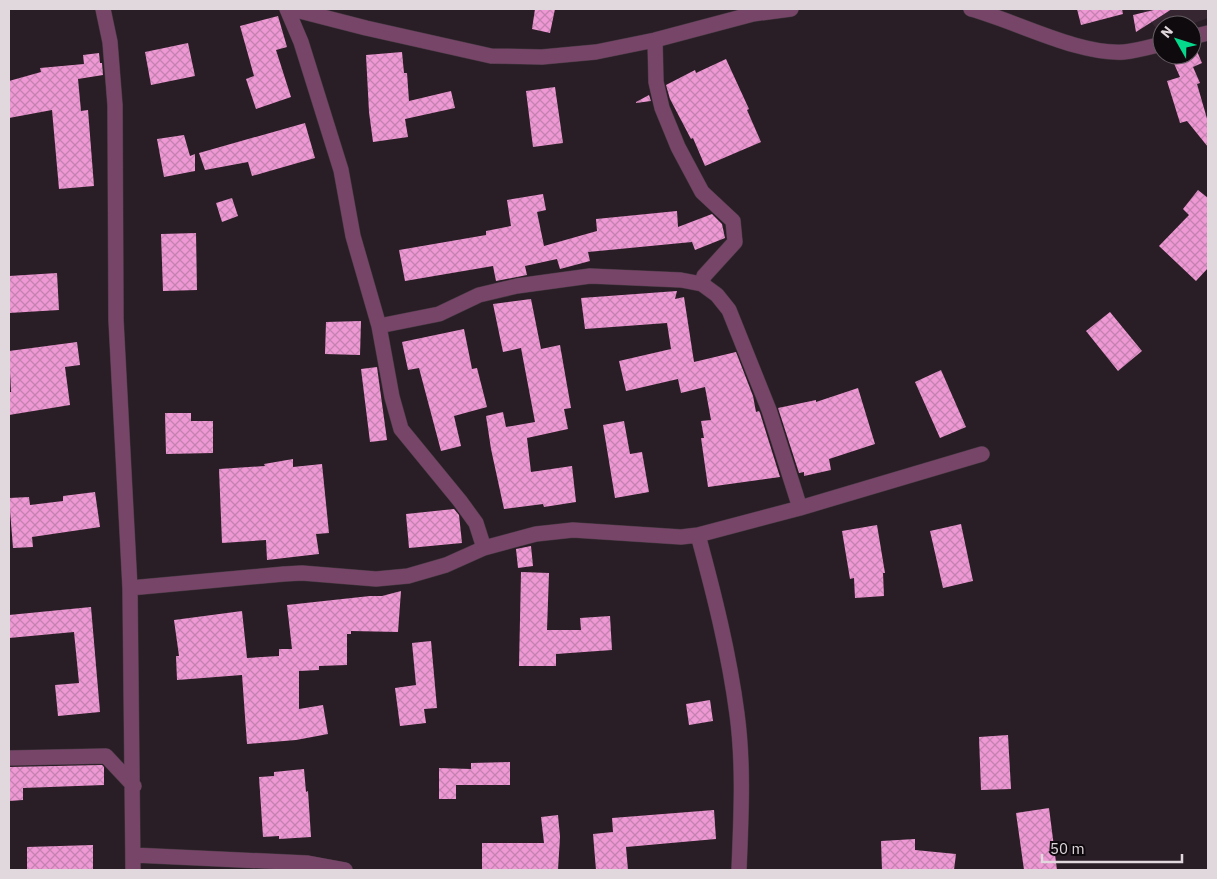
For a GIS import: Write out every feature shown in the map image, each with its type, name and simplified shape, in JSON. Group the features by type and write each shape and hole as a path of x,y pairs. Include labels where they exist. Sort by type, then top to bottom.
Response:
{"street":[{"path":"103,9 110,42 115,105 116,320 130,588 134,786 133,863 345,870"},
{"path":"287,9 301,42 341,170 353,236 378,326 392,397 402,430 476,523 484,548"},
{"path":"292,9 491,56 542,57 596,52 654,40 753,14 791,9"},
{"path":"972,9 1059,40 1102,50 1124,52 1152,46"},
{"path":"654,40 656,82 662,108 678,147 702,192 733,221 735,242 704,276 702,284"},
{"path":"378,326 439,314 479,295 517,286 590,276 681,280 702,284 717,295 729,310 769,410 800,508"},
{"path":"130,588 302,573 376,579 408,576 446,564 484,548 536,534 573,530 681,537 698,535 800,508 982,454"},
{"path":"698,535 718,611 737,716 741,761 742,809 739,870"},
{"path":"9,758 106,756 134,786"}],"shaded area":[{"path":"1142,9 1208,9 1208,18 1202,20 1202,15 1152,15 1152,23"}],"building":[{"path":"535,9 555,9 550,33 532,29"},
{"path":"1077,9 1122,9 1123,14 1081,25"},
{"path":"1158,9 1172,9 1163,15 1152,15 1152,22 1136,32 1133,15"},
{"path":"278,16 287,47 276,50 291,97 256,109 246,79 254,76 240,26"},
{"path":"188,43 195,76 151,85 145,52"},
{"path":"402,52 404,73 407,73 409,101 451,91 455,108 405,119 408,137 373,142 369,112 366,55"},
{"path":"99,53 103,75 78,79 81,111 88,110 94,186 59,189 52,110 9,118 9,81 41,72 40,68 84,64 83,55"},
{"path":"726,59 749,109 747,110 761,142 705,166 693,138 691,139 670,99 666,85 695,70 696,73"},
{"path":"1175,65 1198,65 1193,67 1200,83 1197,84 1208,122 1208,147 1187,121 1180,123 1167,81 1180,77"},
{"path":"555,87 563,143 533,147 526,91"},
{"path":"649,95 651,101 636,103 636,102"},
{"path":"305,123 315,158 252,176 248,162 205,170 199,153"},
{"path":"184,135 190,156 195,154 195,171 164,177 157,139"},
{"path":"1198,190 1208,198 1208,268 1196,281 1159,246 1189,215 1183,209"},
{"path":"543,194 546,210 537,212 544,246 597,231 596,219 677,211 678,227 712,214 722,224 725,238 695,250 692,242 588,252 590,261 560,269 557,259 525,266 527,275 496,281 493,266 405,281 399,250 486,235 486,231 511,226 507,200"},
{"path":"232,198 238,216 222,222 216,203"},
{"path":"196,233 197,290 163,291 161,234"},
{"path":"57,273 59,310 9,313 9,276"},
{"path":"677,291 675,299 684,297 694,362 736,352 753,396 756,412 759,411 760,413 780,477 708,487 701,438 704,438 701,421 711,420 705,387 681,393 678,379 626,391 619,361 671,349 667,323 585,329 581,298"},
{"path":"531,299 541,349 560,345 571,408 564,409 568,429 527,438 531,472 572,466 576,502 544,507 543,504 504,509 486,416 503,412 506,427 535,422 521,348 503,352 493,304"},
{"path":"1110,312 1142,351 1118,371 1086,331"},
{"path":"361,321 360,355 325,354 326,322"},
{"path":"464,329 472,369 477,368 487,407 454,416 461,446 441,451 419,368 408,370 402,342"},
{"path":"77,342 80,365 65,367 70,405 9,415 9,392 11,392 9,351"},
{"path":"377,367 387,440 370,442 361,369"},
{"path":"941,370 966,427 940,438 915,382"},
{"path":"858,388 875,444 829,459 831,470 804,476 804,472 799,473 778,408 816,400 816,402"},
{"path":"165,413 191,413 191,421 213,421 213,453 166,454"},
{"path":"624,421 630,454 642,452 649,492 615,498 603,425"},
{"path":"293,459 293,467 322,464 329,533 316,534 319,554 267,560 266,540 222,543 219,469 265,466 264,464"},
{"path":"95,492 100,527 32,537 33,547 13,548 9,498 29,497 30,505 63,501 63,496"},
{"path":"454,509 459,515 462,543 409,548 406,514"},
{"path":"961,524 973,581 943,588 930,531"},
{"path":"877,525 885,573 883,573 884,596 855,598 854,578 850,579 842,531"},
{"path":"531,546 533,566 518,568 516,549"},
{"path":"521,572 549,573 547,630 581,630 580,618 610,616 612,650 556,654 556,666 519,666"},
{"path":"401,591 398,632 351,631 351,634 347,634 347,665 319,666 319,670 299,671 299,709 323,705 328,734 296,740 247,744 242,675 177,680 176,656 179,656 174,620 242,611 247,658 279,656 279,649 292,649 287,605 382,596"},
{"path":"91,607 100,712 58,716 55,685 79,683 74,632 9,638 9,615"},
{"path":"431,641 437,708 424,709 426,723 400,726 395,688 416,685 412,643"},
{"path":"710,700 713,721 689,725 686,704"},
{"path":"1008,735 1011,789 981,790 979,737"},
{"path":"510,762 510,785 456,785 456,799 439,799 439,768 471,769 471,763"},
{"path":"102,765 104,767 104,785 23,788 23,800 9,801 9,767"},
{"path":"304,769 306,792 308,791 311,837 279,839 279,836 263,837 259,777 274,776 274,772"},
{"path":"1049,808 1057,870 1024,870 1016,813"},
{"path":"714,810 716,839 626,847 628,870 596,870 593,834 613,832 612,818"},
{"path":"558,815 560,837 558,870 482,870 482,843 544,843 541,817"},
{"path":"915,839 915,850 956,854 954,870 882,870 881,841"},
{"path":"93,845 93,870 27,870 27,847"}]}
